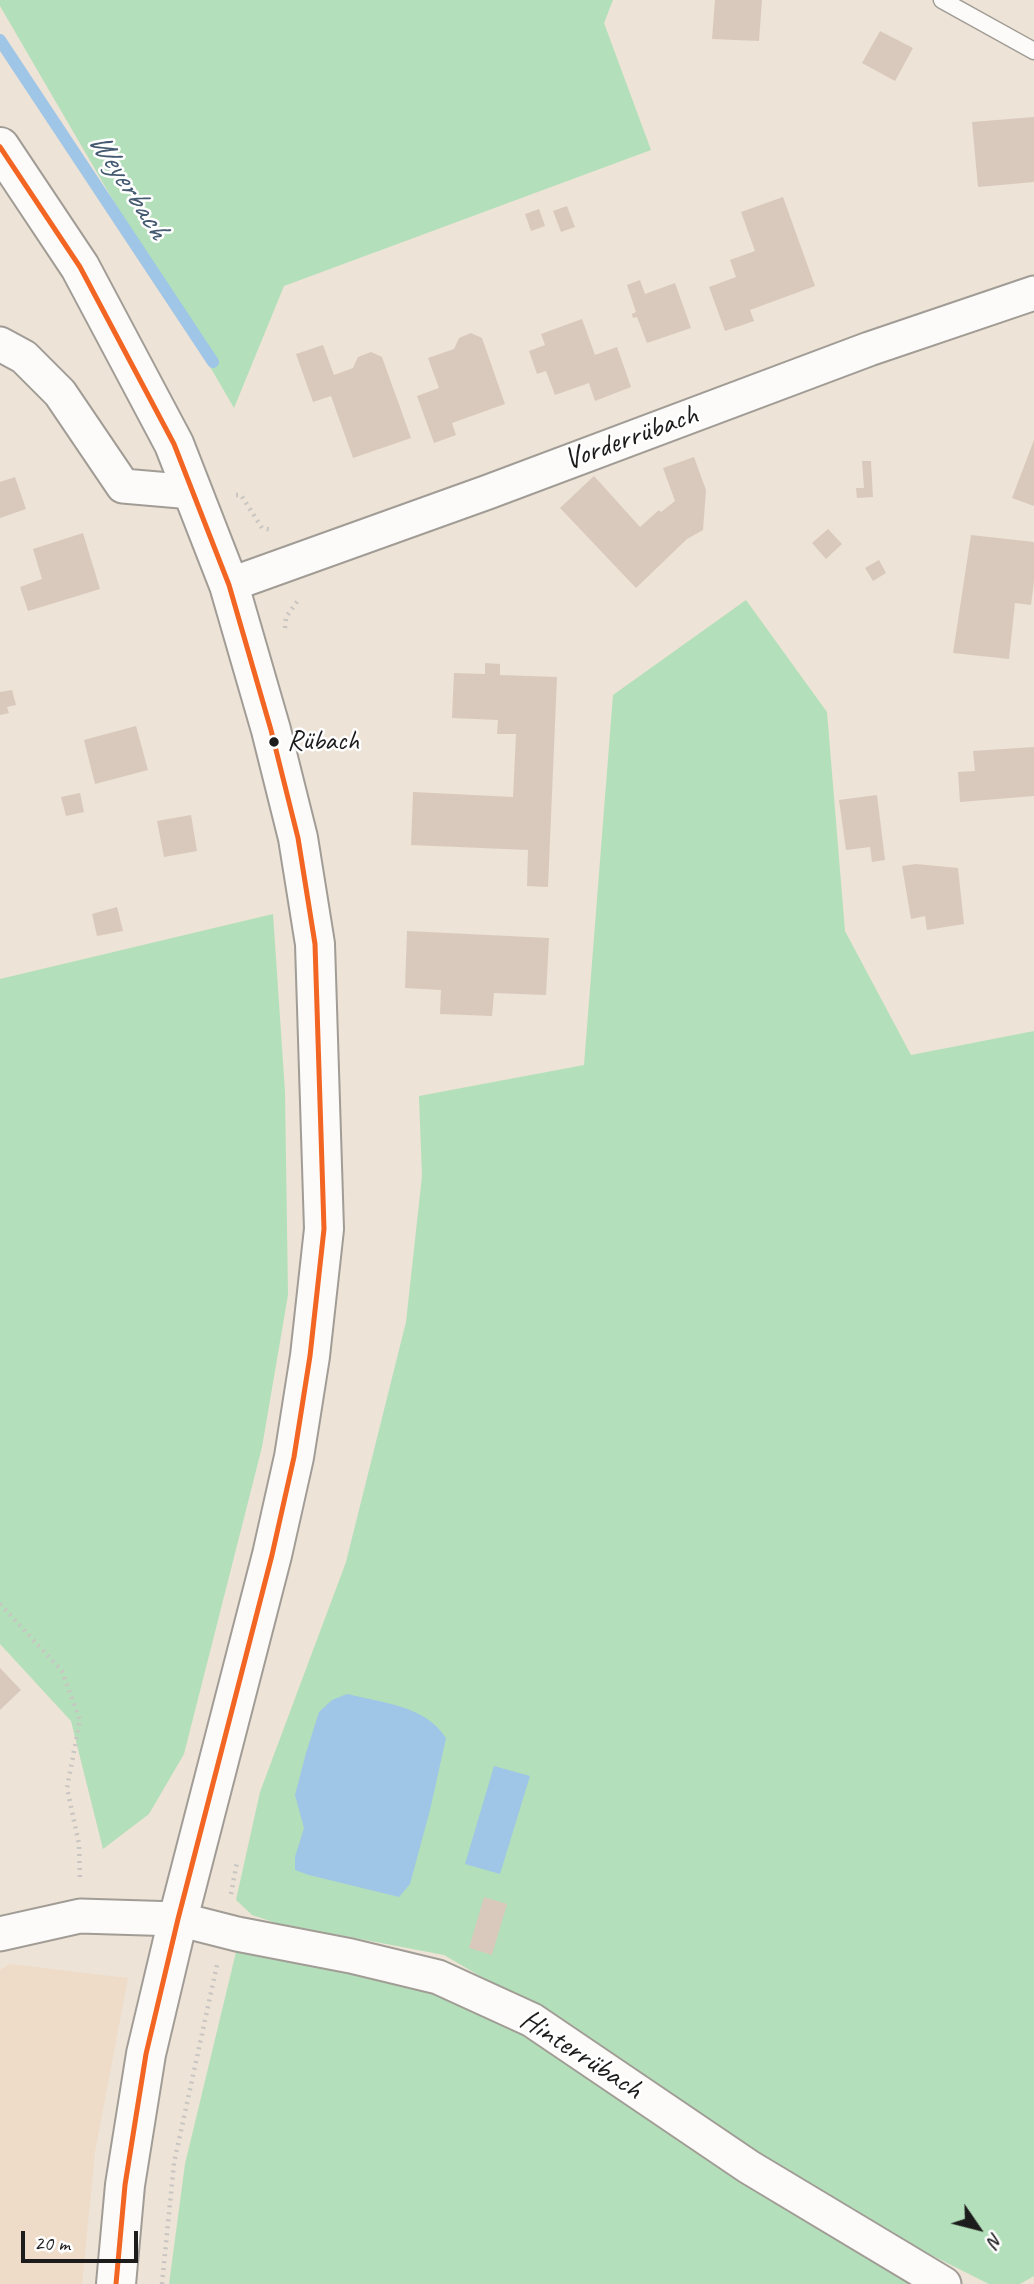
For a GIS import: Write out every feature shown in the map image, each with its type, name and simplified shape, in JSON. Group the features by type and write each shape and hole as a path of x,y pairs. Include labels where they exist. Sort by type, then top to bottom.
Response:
{"main road":[{"path":"0,147 79,267 174,444 229,585 271,730 298,838 315,944 324,1229 310,1356 294,1457 272,1555 146,2054 125,2185 116,2284"}],"street":[{"name":"Vorderrübach","path":"229,585 869,349 1034,293"},
{"path":"0,344 24,357 60,393 123,486 192,492"},
{"name":"Hinterrübach","path":"0,1934 80,1916 178,1919 438,1977 532,2020 749,2167 944,2284"}],"lane":[{"path":"942,0 1034,51"}],"path":[{"path":"0,1604 62,1671 80,1720 67,1788 79,1844 80,1916"}],"shaded area":[{"path":"10,1964 128,1978 95,2152 82,2284 0,2284 0,1970"}],"green space":[{"path":"0,0 613,0 604,23 651,150 284,286 234,408 0,6"},
{"path":"746,600 827,712 845,931 911,1055 1034,1031 1034,2276 1020,2284 989,2284 853,2216 660,2087 540,2011 444,1955 276,1923 252,1915 236,1900 260,1792 346,1562 406,1322 422,1176 419,1096 584,1065 613,695"},
{"path":"273,914 285,1092 288,1295 262,1447 184,1754 149,1814 103,1849 71,1721 0,1644 0,979"},
{"path":"236,1952 333,1963 434,1989 528,2031 928,2284 169,2284 185,2164"}],"water":[{"path":"347,1694 415,1712 427,1718 446,1738 410,1884 399,1897 295,1870 295,1857 304,1828 295,1795 306,1753 319,1712 332,1700"},
{"path":"494,1766 530,1776 500,1874 465,1864"}],"building":[{"path":"715,0 762,0 759,41 712,39"},
{"path":"880,31 913,48 895,81 862,63"},
{"path":"1034,117 1034,182 978,187 972,122"},
{"path":"783,197 815,286 750,310 754,321 725,331 709,287 736,277 730,260 755,251 741,212"},
{"path":"567,206 575,227 561,232 553,211"},
{"path":"539,209 545,226 531,231 525,214"},
{"path":"640,280 645,294 675,283 691,328 647,343 637,317 633,318 632,314 636,312 627,285"},
{"path":"582,319 595,355 617,347 631,387 595,401 589,383 555,395 546,371 537,374 529,351 545,345 541,334"},
{"path":"471,333 482,338 505,404 452,423 456,435 434,443 417,396 439,388 428,358 454,349 459,338"},
{"path":"323,345 334,375 353,368 358,357 371,352 382,357 411,438 353,458 331,396 313,402 296,354"},
{"path":"1034,440 1034,506 1012,498"},
{"path":"694,457 706,490 703,530 687,539 636,588 560,508 594,476 640,527 659,510 661,512 675,501 663,468"},
{"path":"862,461 871,461 873,497 857,498 856,488 864,488"},
{"path":"15,477 26,509 0,518 0,482"},
{"path":"828,529 842,544 826,559 812,543"},
{"path":"83,533 100,589 28,611 20,587 42,579 33,549"},
{"path":"971,535 1034,542 1031,605 1015,603 1009,659 953,653"},
{"path":"879,560 886,573 873,581 865,568"},
{"path":"485,663 500,664 500,675 557,677 548,887 527,886 528,850 411,845 413,792 513,797 516,734 497,734 498,720 452,718 454,673 485,674"},
{"path":"12,690 16,705 7,707 9,713 0,715 0,692"},
{"path":"136,726 148,770 95,784 84,740"},
{"path":"1034,747 1034,796 960,802 958,772 975,771 973,751"},
{"path":"80,793 84,812 66,816 61,797"},
{"path":"877,795 885,860 872,862 870,847 846,850 839,800"},
{"path":"191,815 197,851 164,857 157,821"},
{"path":"916,864 958,868 964,924 927,930 925,916 911,919 902,866"},
{"path":"117,907 123,931 97,936 92,914"},
{"path":"407,931 549,938 546,995 494,993 492,1016 440,1014 441,990 405,988"},
{"path":"0,1668 21,1690 0,1710"},
{"path":"484,1897 507,1904 492,1955 469,1948"}],"waterway":[{"name":"Weyerbach","path":"0,40 213,362"}],"transit line":[{"path":"0,147 80,267 174,444 229,585 271,730 298,838 315,944 324,1229 310,1356 294,1457 272,1555 146,2054 125,2185 116,2284"}],"place":[{"name":"Rübach","path":"274,742"}]}
